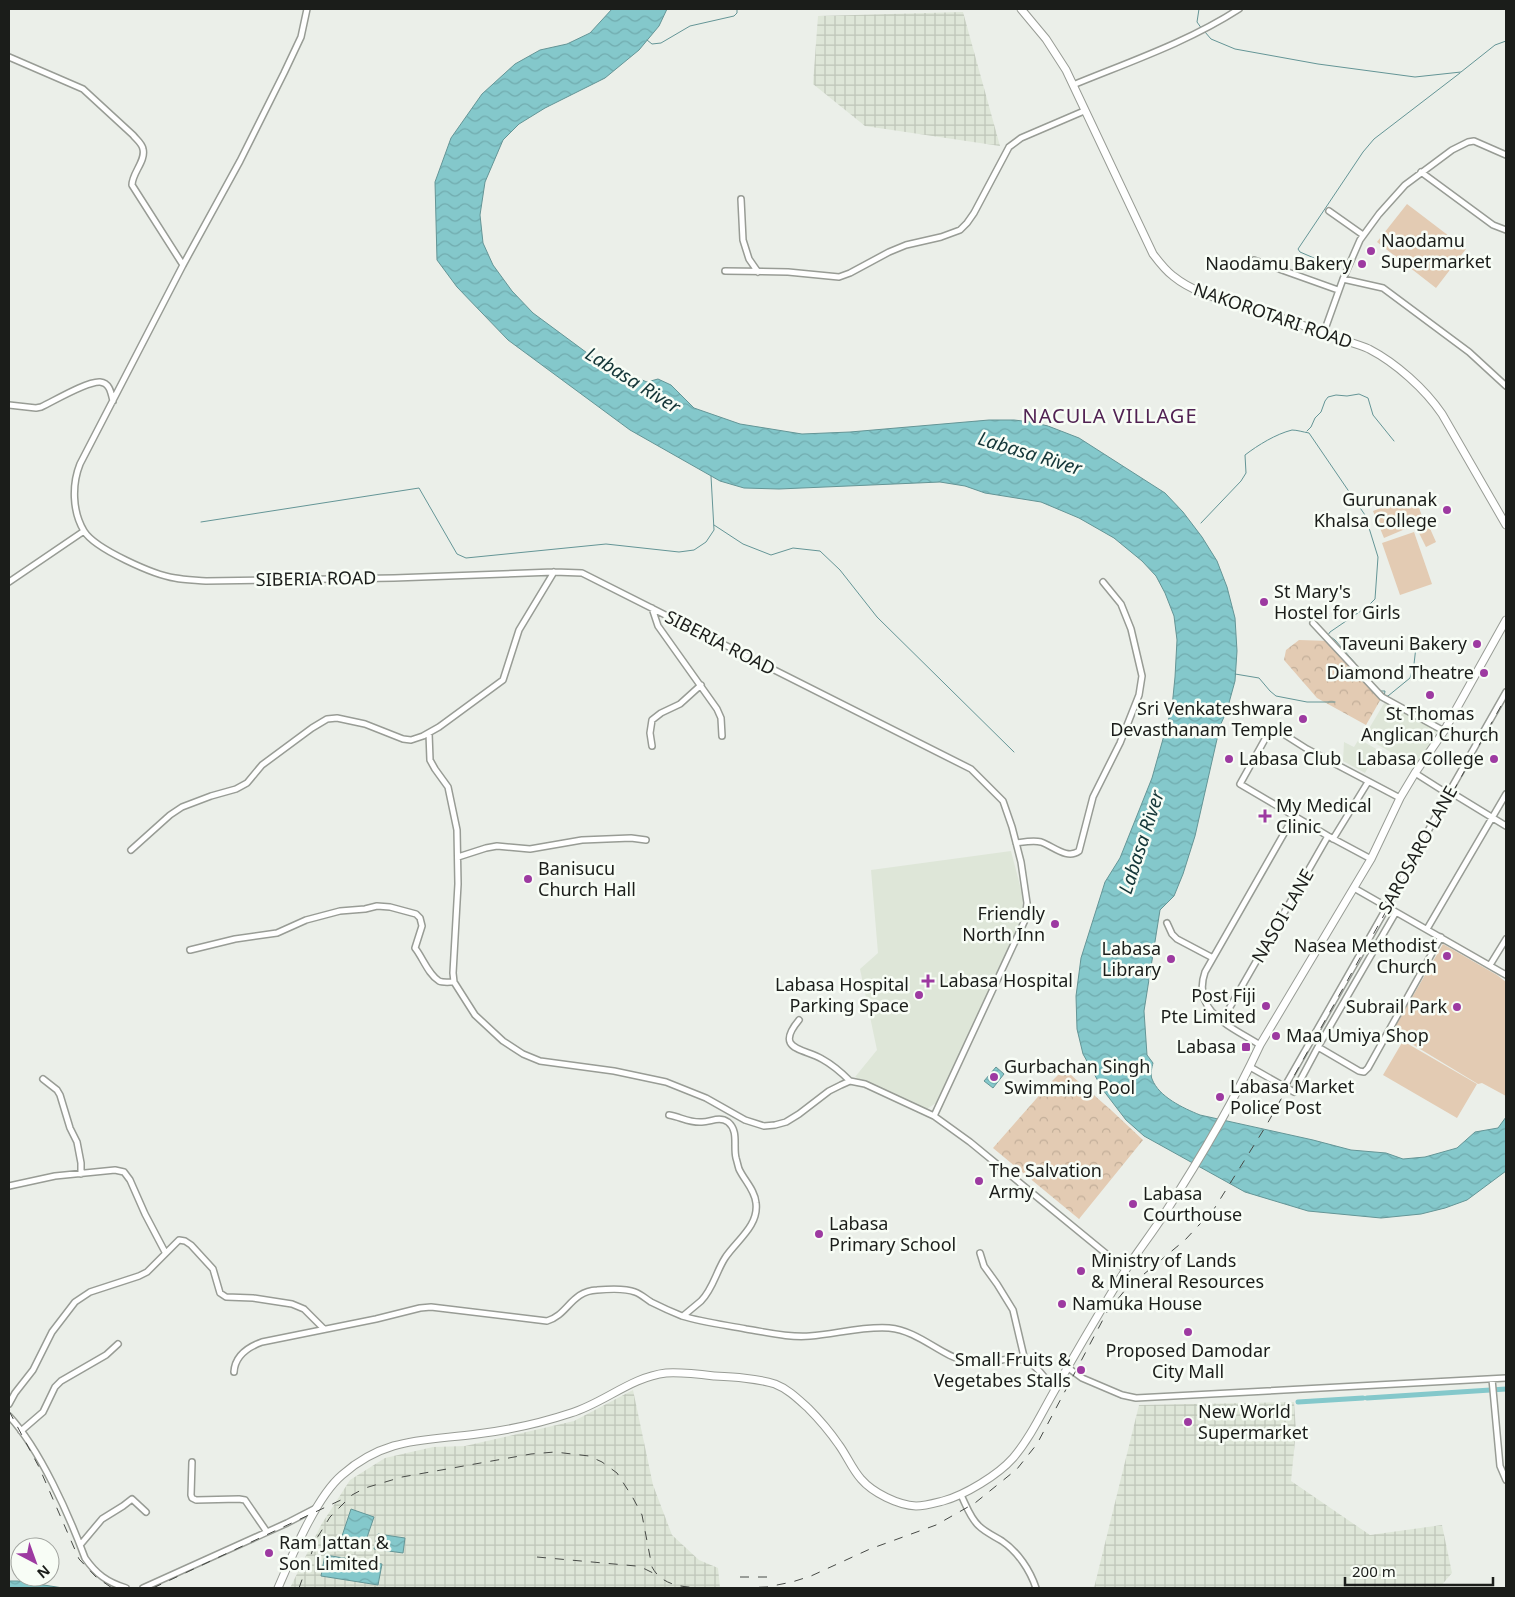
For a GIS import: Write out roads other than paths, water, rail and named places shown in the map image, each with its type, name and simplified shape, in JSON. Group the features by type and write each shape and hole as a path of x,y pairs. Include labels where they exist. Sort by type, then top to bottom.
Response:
{"main road":[{"name":"NAKOROTARI ROAD","path":"1021,9 1056,54 1152,254 1173,276 1189,287 1324,332 1368,349 1391,364 1426,392 1442,414 1506,525"},
{"path":"278,1588 317,1508 332,1486 340,1476 370,1456 390,1446 419,1440 479,1434 542,1421 574,1412 590,1406 636,1381 665,1373 760,1380 780,1386 798,1398 814,1414 842,1448 860,1478 873,1491 895,1501 917,1506 942,1502 962,1495 974,1488 1010,1462 1028,1439 1067,1367 1126,1270 1192,1170 1250,1067 1260,1045 1371,859 1400,798 1444,731 1506,620"}],"street":[{"path":"9,582 84,531 75,506 76,473 183,265 240,161 284,73 301,37 307,9"},
{"path":"1072,85 1179,41 1238,9"},
{"path":"9,57 83,88 133,134 144,150 132,179 132,185 183,265"},
{"path":"725,272 788,272 839,277 906,245 941,238 960,230 974,213 1008,147 1021,138 1084,111"},
{"path":"1324,332 1338,290 1360,240 1405,185 1452,150 1468,142 1474,141 1506,154"},
{"path":"1421,172 1493,225 1506,230"},
{"path":"742,199 743,240 749,259 758,272"},
{"path":"1329,211 1363,235"},
{"path":"1254,260 1338,290"},
{"path":"1343,279 1383,288 1469,352 1506,386"},
{"path":"9,405 41,407 85,387 101,382 110,389 113,401"},
{"name":"SIBERIA ROAD","path":"84,531 96,542 115,554 160,574 183,579 222,581 394,578 554,572 582,573 971,769 1003,801 1016,843 1027,903 1025,920 934,1116"},
{"path":"131,850 170,815 182,808 247,783 262,765 327,719 337,718 365,724 403,739 411,740 429,732 503,680 519,630 554,572"},
{"path":"1016,843 1034,841 1066,854 1074,854 1079,851 1093,797 1120,743 1139,695 1142,676 1131,629 1121,604 1103,582"},
{"path":"652,608 658,626 701,685 721,718 722,736"},
{"path":"1313,623 1382,697 1444,731"},
{"path":"652,746 650,733 652,720 661,713 680,704 701,685"},
{"name":"SAROSARO LANE","path":"1284,1086 1387,907 1506,692"},
{"path":"1371,859 1331,838 1240,784 1269,732 1274,728 1368,782 1400,798"},
{"path":"429,732 430,760 448,787 457,830 458,856 454,982 475,1015 503,1041 523,1054 540,1061 614,1071 666,1082 706,1098 733,1114 764,1126 775,1126 786,1122 829,1091 850,1081"},
{"path":"1415,773 1448,794 1452,793 1506,826"},
{"name":"NASOI LANE","path":"1222,1021 1331,838 1368,782"},
{"path":"1427,930 1506,794"},
{"path":"1260,1045 1211,1012 1204,1002 1202,982 1205,972 1294,816"},
{"path":"458,856 497,846 530,849 582,840 631,838 646,840"},
{"path":"1354,888 1506,975"},
{"path":"190,950 277,933 306,920 340,911 378,906 390,907 416,914 420,918 422,926 415,948 438,980 454,982"},
{"path":"1250,1067 1294,1092 1396,912"},
{"path":"1167,922 1172,934 1177,939 1213,958"},
{"path":"1318,1047 1359,1071 1364,1072 1441,937"},
{"path":"1490,965 1506,939"},
{"path":"799,1020 791,1029 789,1037 790,1044 796,1049 822,1058 850,1081 865,1084 934,1116 970,1142 1126,1270"},
{"path":"43,1079 57,1090 60,1095 70,1128 77,1142 82,1174"},
{"path":"669,1115 678,1116 690,1122 721,1119 728,1122 734,1130 735,1154 739,1169 750,1187 756,1202 756,1214 751,1226 726,1257 710,1289 683,1316"},
{"path":"9,1186 55,1176 115,1170 124,1172 130,1180 145,1214 166,1252"},
{"path":"9,1404 33,1370 52,1332 75,1302 90,1292 147,1272 176,1241 185,1241 213,1269 220,1293 226,1297 253,1298 292,1304 304,1309 324,1330"},
{"path":"980,1253 984,1266 1013,1310 1025,1361"},
{"path":"234,1372 237,1360 249,1347 262,1342 431,1306 547,1320 557,1317 570,1303 588,1291 630,1290 637,1292 660,1307 683,1316 787,1335 807,1337 870,1328 889,1328 911,1334 925,1340 949,1356 969,1362 988,1363 1016,1359 1025,1361 1038,1369 1055,1389"},
{"path":"20,1430 43,1412 55,1387 106,1355 118,1344"},
{"path":"1067,1367 1082,1378 1122,1395 1136,1398 1492,1381 1506,1378"},
{"path":"1492,1381 1500,1466 1506,1480"},
{"path":"9,1416 38,1458 54,1487 85,1558 99,1575 111,1583 126,1588"},
{"path":"192,1462 192,1498 196,1500 245,1500 267,1532"},
{"path":"962,1495 967,1508 978,1525 1019,1556 1034,1580 1036,1588"},
{"path":"80,1544 102,1519 132,1499 146,1512"},
{"path":"143,1588 317,1508"}],"water":[{"name":"Labasa River","path":"612,9 667,9 659,26 639,50 605,78 545,108 519,124 503,140 485,182 480,215 483,243 493,265 512,291 533,313 602,364 647,382 658,379 671,385 694,408 740,424 802,434 850,432 989,420 1031,422 1048,426 1079,438 1165,493 1183,512 1217,561 1227,587 1235,618 1237,651 1235,681 1227,710 1220,726 1195,836 1174,896 1160,910 1144,1011 1147,1055 1153,1063 1152,1079 1166,1096 1179,1105 1200,1115 1351,1150 1386,1153 1403,1159 1425,1157 1457,1148 1475,1132 1498,1128 1506,1117 1506,1171 1467,1200 1421,1214 1381,1218 1308,1211 1245,1192 1144,1136 1126,1120 1103,1090 1083,1054 1077,1029 1076,996 1081,958 1105,882 1120,858 1152,778 1172,707 1177,640 1174,616 1156,576 1142,561 1114,538 1079,518 1041,502 985,493 965,486 940,482 779,489 744,488 720,481 630,430 508,340 457,287 437,260 435,182 451,138 482,94 515,64 540,50 567,44 590,33"},
{"name":"Gurbachan Singh Swimming Pool","path":"996,1067 1004,1074 993,1088 984,1081"},
{"path":"351,1509 374,1517 363,1549 340,1542"},
{"path":"378,1534 405,1538 403,1553 374,1549"},
{"path":"325,1555 382,1564 378,1585 321,1576"},
{"path":"10,1581 10,1587 63,1588 9,1588"}],"waterway":[{"path":"647,40 652,44 661,43 690,26 734,16 737,13 737,9"},
{"path":"1199,9 1197,22 1202,29"},
{"path":"1205,32 1211,39 1235,49 1318,64 1415,77 1461,72 1495,45 1506,41"},
{"path":"1314,258 1300,252 1298,249 1363,152 1374,139 1460,73"},
{"path":"1307,431 1321,412 1328,397 1359,394 1368,398 1373,415 1394,441"},
{"path":"1201,523 1241,481 1246,473 1245,455 1267,440 1280,434 1292,430 1309,433 1365,515 1378,557 1375,599 1328,635 1335,640 1369,679"},
{"path":"201,522 419,488 457,554 466,558 606,544 679,552 694,550 706,542 714,530 711,476"},
{"path":"714,525 743,544 771,555 793,548 820,551 840,570 877,617 1014,752"},
{"path":"1380,691 1385,691 1384,697 1388,696 1410,678 1416,647"},
{"path":"1235,674 1259,678 1276,696 1307,702 1335,702"},
{"path":"1367,1398 1506,1389"},
{"path":"1298,1402 1363,1398"}],"railway":[{"path":"741,1588 767,1587 811,1576 870,1549 936,1525 975,1503 1017,1469 1037,1444 1107,1312 1126,1289 1185,1240 1214,1209 1266,1126 1506,697"},
{"path":"9,1411 39,1467 79,1559 96,1577 112,1588"},
{"path":"299,1588 317,1538 330,1517 352,1495 365,1488 402,1477 531,1454 555,1452 589,1456 602,1462 617,1473 642,1515 652,1567 656,1573 667,1582 702,1588"},
{"path":"153,1588 343,1499"},
{"path":"537,1557 636,1566 655,1574"},
{"path":"740,1577 773,1577"}],"place":[{"name":"Naodamu Supermarket","path":"1371,251"},
{"name":"Naodamu Bakery","path":"1362,264"},
{"name":"Gurunanak Khalsa College","path":"1447,510"},
{"name":"St Mary's Hostel for Girls","path":"1264,602"},
{"name":"Taveuni Bakery","path":"1477,644"},
{"name":"Diamond Theatre","path":"1484,673"},
{"name":"St Thomas Anglican Church","path":"1430,695"},
{"name":"Sri Venkateshwara Devasthanam Temple","path":"1303,719"},
{"name":"Labasa Club","path":"1229,759"},
{"name":"Labasa College","path":"1494,759"},
{"name":"My Medical Clinic","path":"1265,816"},
{"name":"Banisucu Church Hall","path":"528,879"},
{"name":"Friendly North Inn","path":"1055,924"},
{"name":"Nasea Methodist Church","path":"1447,956"},
{"name":"Labasa Library","path":"1171,959"},
{"name":"Labasa Hospital","path":"928,981"},
{"name":"Labasa Hospital Parking Space","path":"919,995"},
{"name":"Post Fiji Pte Limited","path":"1266,1006"},
{"name":"Subrail Park","path":"1457,1007"},
{"name":"Maa Umiya Shop","path":"1276,1036"},
{"name":"Labasa","path":"1246,1047"},
{"name":"Gurbachan Singh Swimming Pool","path":"994,1077"},
{"name":"Labasa Market Police Post","path":"1220,1097"},
{"name":"The Salvation Army","path":"979,1181"},
{"name":"Labasa Courthouse","path":"1133,1204"},
{"name":"Labasa Primary School","path":"819,1234"},
{"name":"Ministry of Lands & Mineral Resources","path":"1081,1271"},
{"name":"Namuka House","path":"1062,1304"},
{"name":"Proposed Damodar City Mall","path":"1188,1332"},
{"name":"Small Fruits & Vegetabes Stalls","path":"1081,1370"},
{"name":"New World Supermarket","path":"1188,1422"},
{"name":"Ram Jattan & Son Limited","path":"269,1553"}],"district":[{"name":"NACULA VILLAGE","path":"1110,416"}]}
